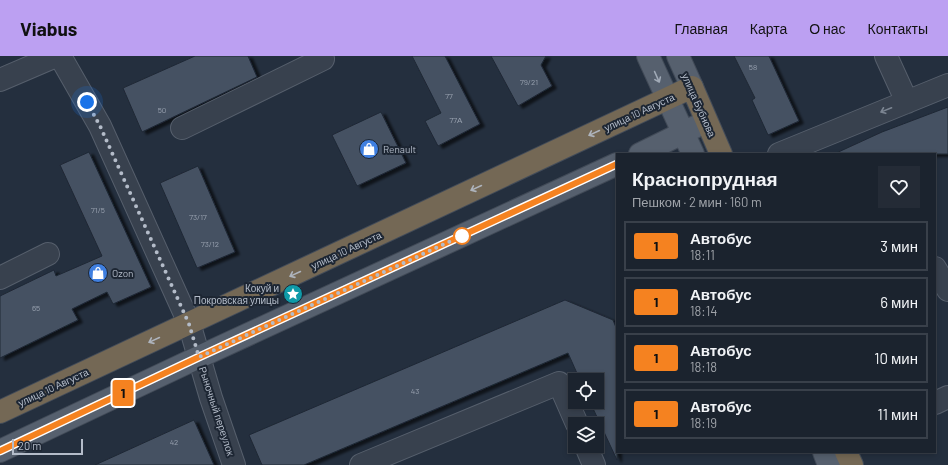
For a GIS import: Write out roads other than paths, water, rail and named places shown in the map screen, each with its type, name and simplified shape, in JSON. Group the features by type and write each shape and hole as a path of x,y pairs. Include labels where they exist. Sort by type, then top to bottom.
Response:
{"highway":[{"name":"улица 10 Августа","path":"0,412 692,87"},
{"name":"улица Бубнова","path":"692,87 721,153"},
{"path":"846,453 852,465"}],"main road":[{"path":"648,56 692,153"},
{"name":"улица Бубнова","path":"678,56 692,87"},
{"path":"642,153 707,121"},
{"path":"0,451 199,357 616,164"},
{"path":"824,453 829,465"}],"street":[{"path":"182,128 323,60 321,56"},
{"path":"886,56 907,102"},
{"path":"0,80 52,57"},
{"name":"Рыночный переулок","path":"52,57 100,126 189,324 234,465"},
{"path":"781,153 948,85"},
{"path":"0,278 48,254"},
{"path":"936,270 948,290"},
{"path":"361,465 559,383 574,417"},
{"path":"936,403 948,397"},
{"path":"589,453 594,465"}],"place":[{"name":"Renault","path":"369,149"},
{"name":"Ozon","path":"98,273"},
{"name":"Кокуй и Покровская улицы","path":"293,294"}]}
